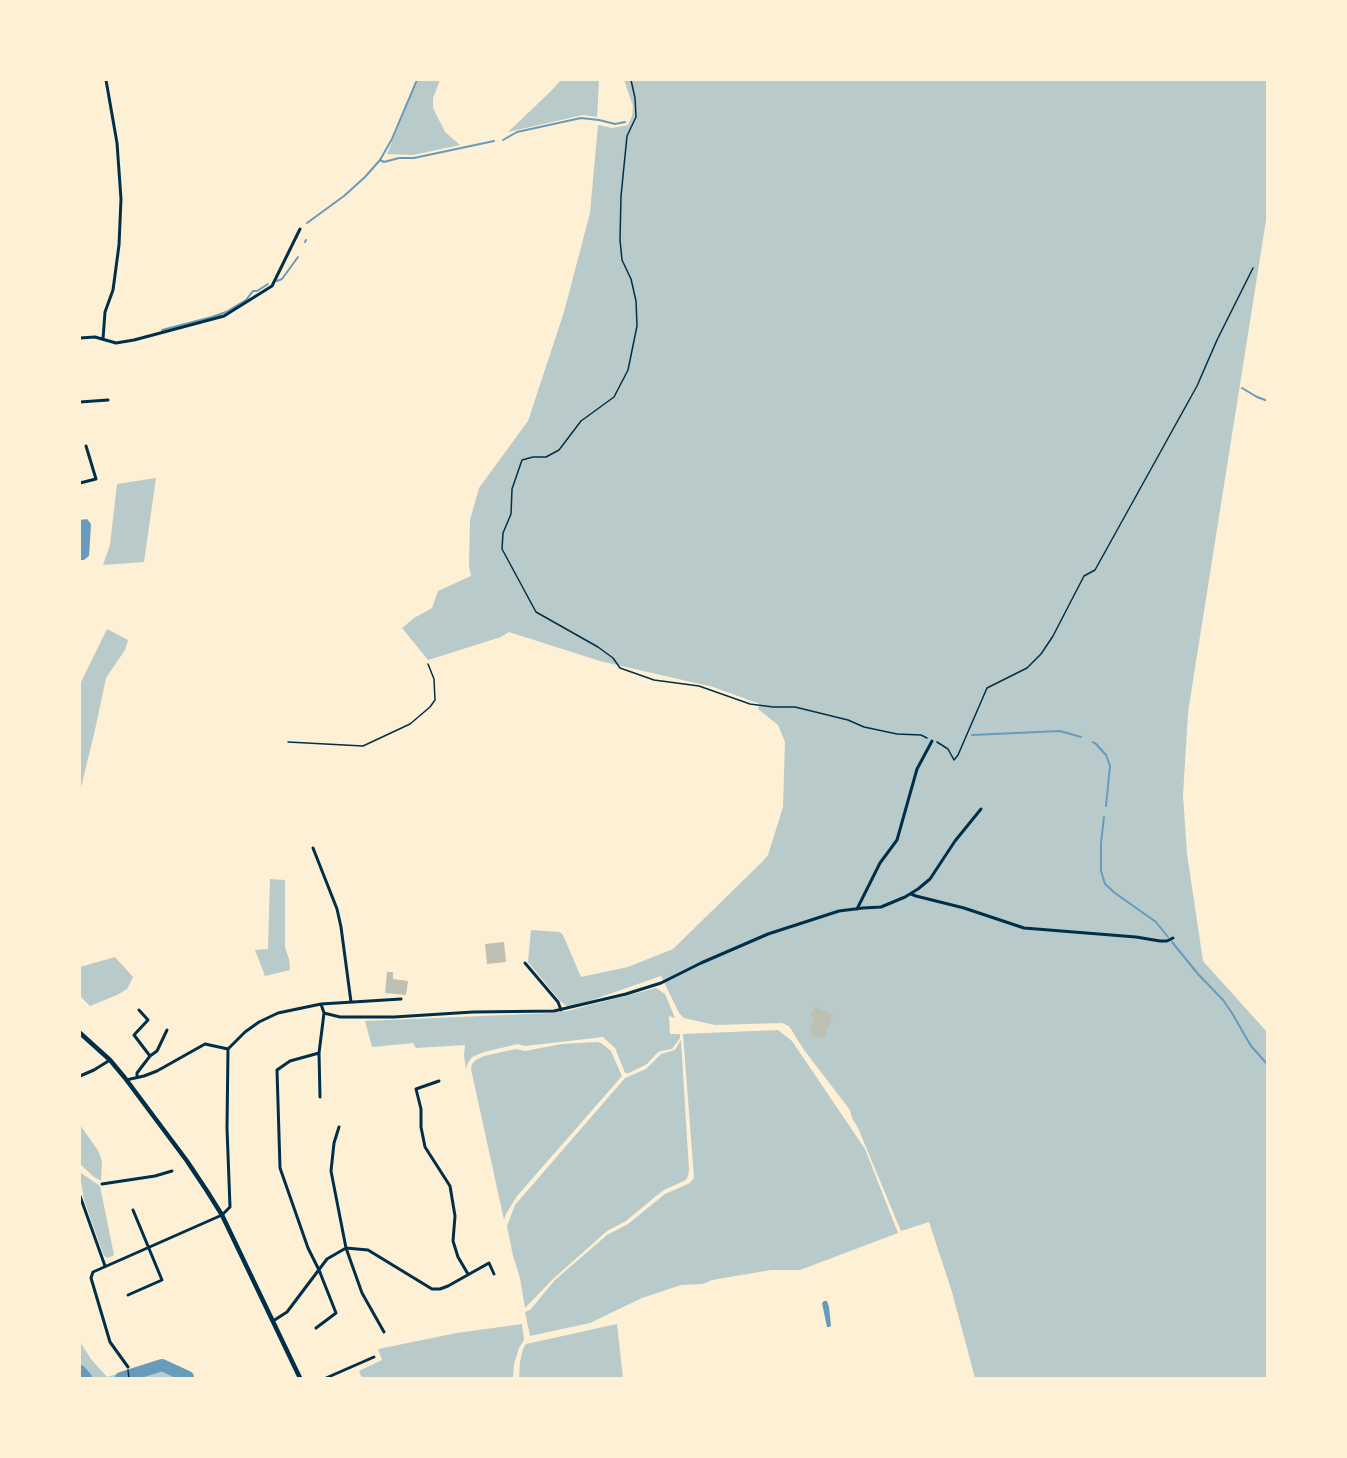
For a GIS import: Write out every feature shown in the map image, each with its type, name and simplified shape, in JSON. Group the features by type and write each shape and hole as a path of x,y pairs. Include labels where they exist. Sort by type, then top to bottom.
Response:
{"main road":[{"path":"80,1033 110,1060 126,1080 187,1161 222,1215 300,1378"}],"street":[{"path":"103,339 105,312 113,290 119,245 121,199 117,143 106,80"},
{"path":"80,338 95,337 116,342 134,340 225,316 272,286 300,229"},
{"path":"80,402 108,400"},
{"path":"80,483 96,479 86,446"},
{"path":"857,909 880,863 897,840 917,769 932,741"},
{"path":"324,1013 340,1017 394,1017 561,1010 626,994 661,983 768,934 839,911 881,907 911,894 930,879 955,841 981,809"},
{"path":"313,848 339,918 351,1002"},
{"path":"911,894 971,909 1024,928 1160,941 1173,938"},
{"path":"525,963 558,1002 561,1010"},
{"path":"128,1367 110,1342 91,1278 93,1272 222,1215 230,1207 227,1128 228,1049 245,1032 278,1012 321,1004 401,999"},
{"path":"320,1097 319,1053 324,1013 321,1004"},
{"path":"139,1011 148,1020 134,1035 150,1056"},
{"path":"137,1077 137,1073 150,1056 157,1051 167,1030"},
{"path":"126,1080 157,1071 205,1044 228,1049"},
{"path":"316,1328 336,1312 320,1270 308,1248 280,1168 277,1070 290,1061 319,1053"},
{"path":"80,1076 110,1060"},
{"path":"439,1081 416,1089 421,1109 421,1127 425,1148 450,1186 455,1216 453,1241 458,1257 468,1274"},
{"path":"339,1128 334,1143 331,1172 346,1248 362,1293 384,1332"},
{"path":"102,1184 155,1176 172,1171"},
{"path":"80,1196 105,1266"},
{"path":"128,1295 162,1280 133,1210"},
{"path":"273,1321 287,1312 327,1259 346,1248 368,1250 432,1289 440,1289 489,1263 494,1274"},
{"path":"326,1378 374,1357"}],"path":[{"path":"631,80 636,117 627,136 621,196 620,240 622,260 631,279 636,301 637,326 628,370 614,397 580,420 559,450 546,457 522,460 512,489 511,514 503,533 502,549 536,612 598,647 613,658 620,668 654,680 699,686 750,704 795,707 848,720 864,728 897,734 921,735 948,749 954,760 987,688 1026,668 1041,654 1053,636 1084,576 1095,570 1197,386 1252,268"},
{"path":"288,742 363,746 410,724 435,700 434,679 428,664"},
{"path":"128,1367 129,1378"}],"shaded area":[{"path":"418,80 440,80 433,98 433,108 445,132 460,145 413,155 387,154"},
{"path":"561,80 599,80 597,117 583,115 508,132 550,92"},
{"path":"624,80 1267,80 1267,214 1188,712 1183,795 1187,854 1203,961 1267,1032 1267,1378 975,1378 952,1292 929,1222 901,1231 850,1110 804,1050 789,1026 782,1023 715,1025 684,1018 679,1013 661,976 568,1007 560,1001 528,962 531,930 560,932 581,977 628,967 673,949 768,855 783,807 785,742 778,725 758,709 760,704 713,687 600,661 509,632 501,637 428,660 402,628 432,608 438,591 471,576 469,565 470,520 479,488 528,421 564,312 590,213 598,125 612,128 628,125 632,116 633,106"},
{"path":"156,478 144,562 103,565 110,545 117,484"},
{"path":"107,629 128,640 125,650 106,678 80,792 80,684"},
{"path":"270,879 285,880 285,947 290,970 265,976 255,950 268,949"},
{"path":"115,957 133,977 127,989 90,1006 80,996 80,967"},
{"path":"656,988 665,994 675,1018 669,1016 670,1034 680,1034 680,1038 672,1049 657,1053 647,1064 629,1073 625,1073 615,1048 603,1037 525,1046 518,1044 472,1057 466,1069 465,1045 416,1048 413,1043 372,1047 365,1021 551,1013"},
{"path":"778,1030 792,1041 865,1149 898,1233 800,1270 771,1270 712,1280 703,1284 681,1285 642,1298 590,1323 530,1336 525,1312 530,1310 555,1280 607,1235 628,1224 665,1194 690,1183 694,1178 683,1034"},
{"path":"681,1040 689,1170 686,1180 664,1190 626,1221 607,1231 553,1279 525,1308 507,1226 515,1205 625,1078 646,1069 661,1054 675,1050"},
{"path":"597,1042 611,1051 622,1076 517,1196 504,1220 471,1069 472,1064 484,1056 516,1049 525,1051 562,1044"},
{"path":"80,1125 99,1152 102,1162 101,1181 80,1164"},
{"path":"81,1173 100,1186 114,1255 108,1258 104,1256 84,1200"},
{"path":"522,1324 524,1340 514,1364 513,1378 362,1378 359,1371 382,1360 378,1349 457,1333"},
{"path":"617,1324 623,1378 519,1378 520,1362 526,1344"},
{"path":"80,1342 107,1377 117,1374 117,1377 89,1378 80,1368"},
{"path":"158,1369 180,1378 131,1378"}],"water":[{"path":"87,519 91,524 89,556 80,560 80,520"},
{"path":"827,1301 829,1307 831,1326 829,1327 827,1327 822,1303"}],"building":[{"path":"504,942 506,962 487,964 485,944"},
{"path":"387,972 393,972 393,979 408,981 406,995 385,993"},
{"path":"814,1007 834,1014 824,1038 815,1037 809,1032 814,1017 810,1016"}],"waterway":[{"path":"307,223 344,196 380,160 392,139 417,80"},
{"path":"503,140 517,132 581,118 615,124 625,122"},
{"path":"380,160 384,162 399,158 414,158 494,141"},
{"path":"277,281 282,279 298,257"},
{"path":"162,330 226,312 246,300 253,291 268,284"},
{"path":"1242,388 1268,401"},
{"path":"972,735 1060,731 1081,737"},
{"path":"1093,742 1106,755 1110,766 1106,806"},
{"path":"1104,817 1101,871 1105,884 1156,922 1168,937"},
{"path":"1172,942 1223,1000 1251,1046 1268,1065"},
{"path":"121,1378 162,1365 188,1377"},
{"path":"80,1371 86,1378"}]}
